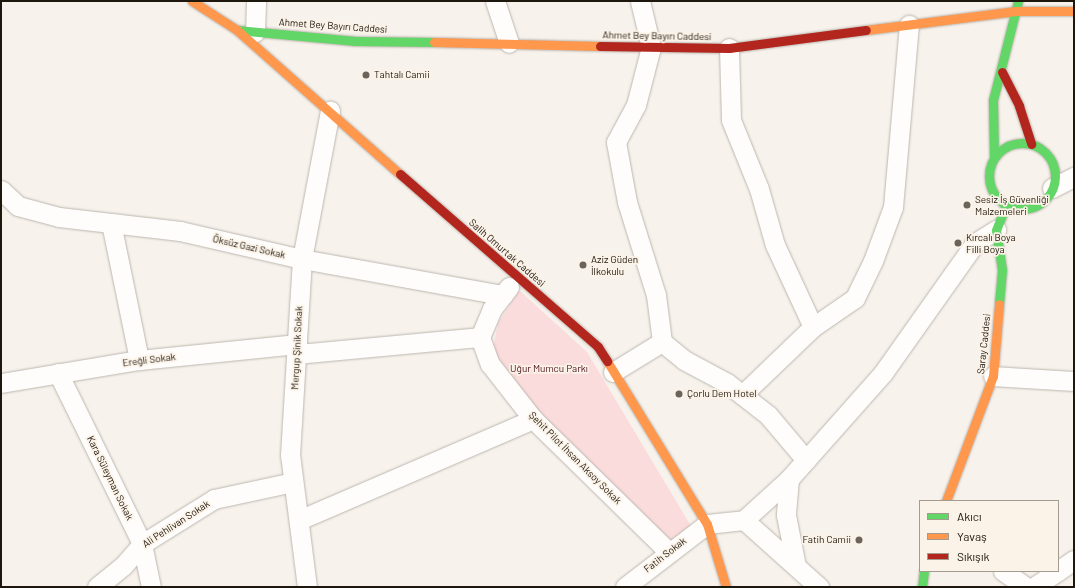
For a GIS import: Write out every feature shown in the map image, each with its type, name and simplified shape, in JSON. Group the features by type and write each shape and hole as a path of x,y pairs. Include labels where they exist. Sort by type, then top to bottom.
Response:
{"main road":[{"name":"Salih Omurtak Caddesi","path":"192,1 246,31 330,111 598,347 707,524 726,587"},
{"path":"1002,72 1019,106 1031,144 1048,156 1055,177 1052,188 1047,197 1033,206 1017,208 1006,205 990,184 994,158 993,100 1002,72 1018,1"},
{"name":"Ahmet Bey Bayırı Caddesi","path":"246,31 355,41 729,48 1016,11 1074,11"},
{"path":"994,158 1010,145 1031,144"},
{"path":"996,230 1006,205"},
{"name":"Saray Caddesi","path":"946,500 993,376 1002,270 996,230"},
{"path":"922,587 924,572"}],"street":[{"path":"246,31 256,1"},
{"path":"496,1 509,44"},
{"path":"640,1 651,47 636,105 616,142 627,202 656,295 662,342 684,360 742,395 768,415 806,460"},
{"path":"742,395 813,327 855,298 893,207 909,25"},
{"path":"729,48 730,120 759,189 775,245 813,327"},
{"name":"Mergup Şinik Sokak","path":"307,587 290,455 302,259 330,111"},
{"path":"1052,188 1074,177"},
{"name":"Öksüz Gazi Sokak","path":"1,190 18,206 59,217 180,231 302,259 503,295"},
{"path":"111,223 139,360"},
{"path":"707,524 744,520 790,479 883,373 975,243 996,230"},
{"path":"480,337 492,309 518,276"},
{"name":"Ereğli Sokak","path":"1,383 139,360 480,337"},
{"name":"Şehit Pilot İhsan Aksoy Sokak","path":"480,337 490,364 533,419 668,551"},
{"path":"613,372 662,342"},
{"name":"Kara Süleyman Sokak","path":"58,373 142,544 151,587"},
{"path":"993,376 1074,381"},
{"path":"299,520 533,419"},
{"path":"790,479 786,516 796,566"},
{"name":"Ali Pehlivan Sokak","path":"97,587 124,566 142,544 214,499 293,482"},
{"path":"744,520 819,587"},
{"name":"Fatih Sokak","path":"625,587 668,551 707,524"},
{"path":"1059,570 1074,560"},
{"path":"1004,572 1026,587"},
{"path":"1034,587 1056,572"}],"green space":[{"name":"Uğur Mumcu Parkı","path":"519,290 587,352 691,526 668,551 543,415 490,364 498,323"}],"traffic: fast":[{"path":"994,158 993,100 1018,1"},
{"path":"237,30 355,41 434,42"},
{"path":"1022,143 1035,146 1045,153 1052,163 1055,176 1052,189 1045,199 1035,206 1022,209 1009,206 999,199 992,189 989,176 992,163 999,153 1009,146 1022,143"},
{"path":"999,304 1002,270 996,230 1006,205"},
{"path":"922,587 924,572"}],"traffic: slow":[{"path":"192,1 237,30 400,174"},
{"path":"866,30 1016,11 1074,11"},
{"path":"434,42 600,46"},
{"path":"946,500 993,376 999,304"},
{"path":"607,361 707,524 726,587"}],"traffic: jam":[{"path":"600,46 729,48 866,30"},
{"path":"1002,72 1019,106 1031,144"},
{"path":"400,174 598,347 607,361"}],"place":[{"name":"Tahtalı Camii","path":"366,75"},
{"name":"Sesiz İş Güvenliği Malzemeleri","path":"967,205"},
{"name":"Kırcalı Boya Filli Boya","path":"958,243"},
{"name":"Aziz Güden İlkokulu","path":"583,265"},
{"name":"Çorlu Dem Hotel","path":"679,394"},
{"name":"Fatih Camii","path":"859,540"}]}
